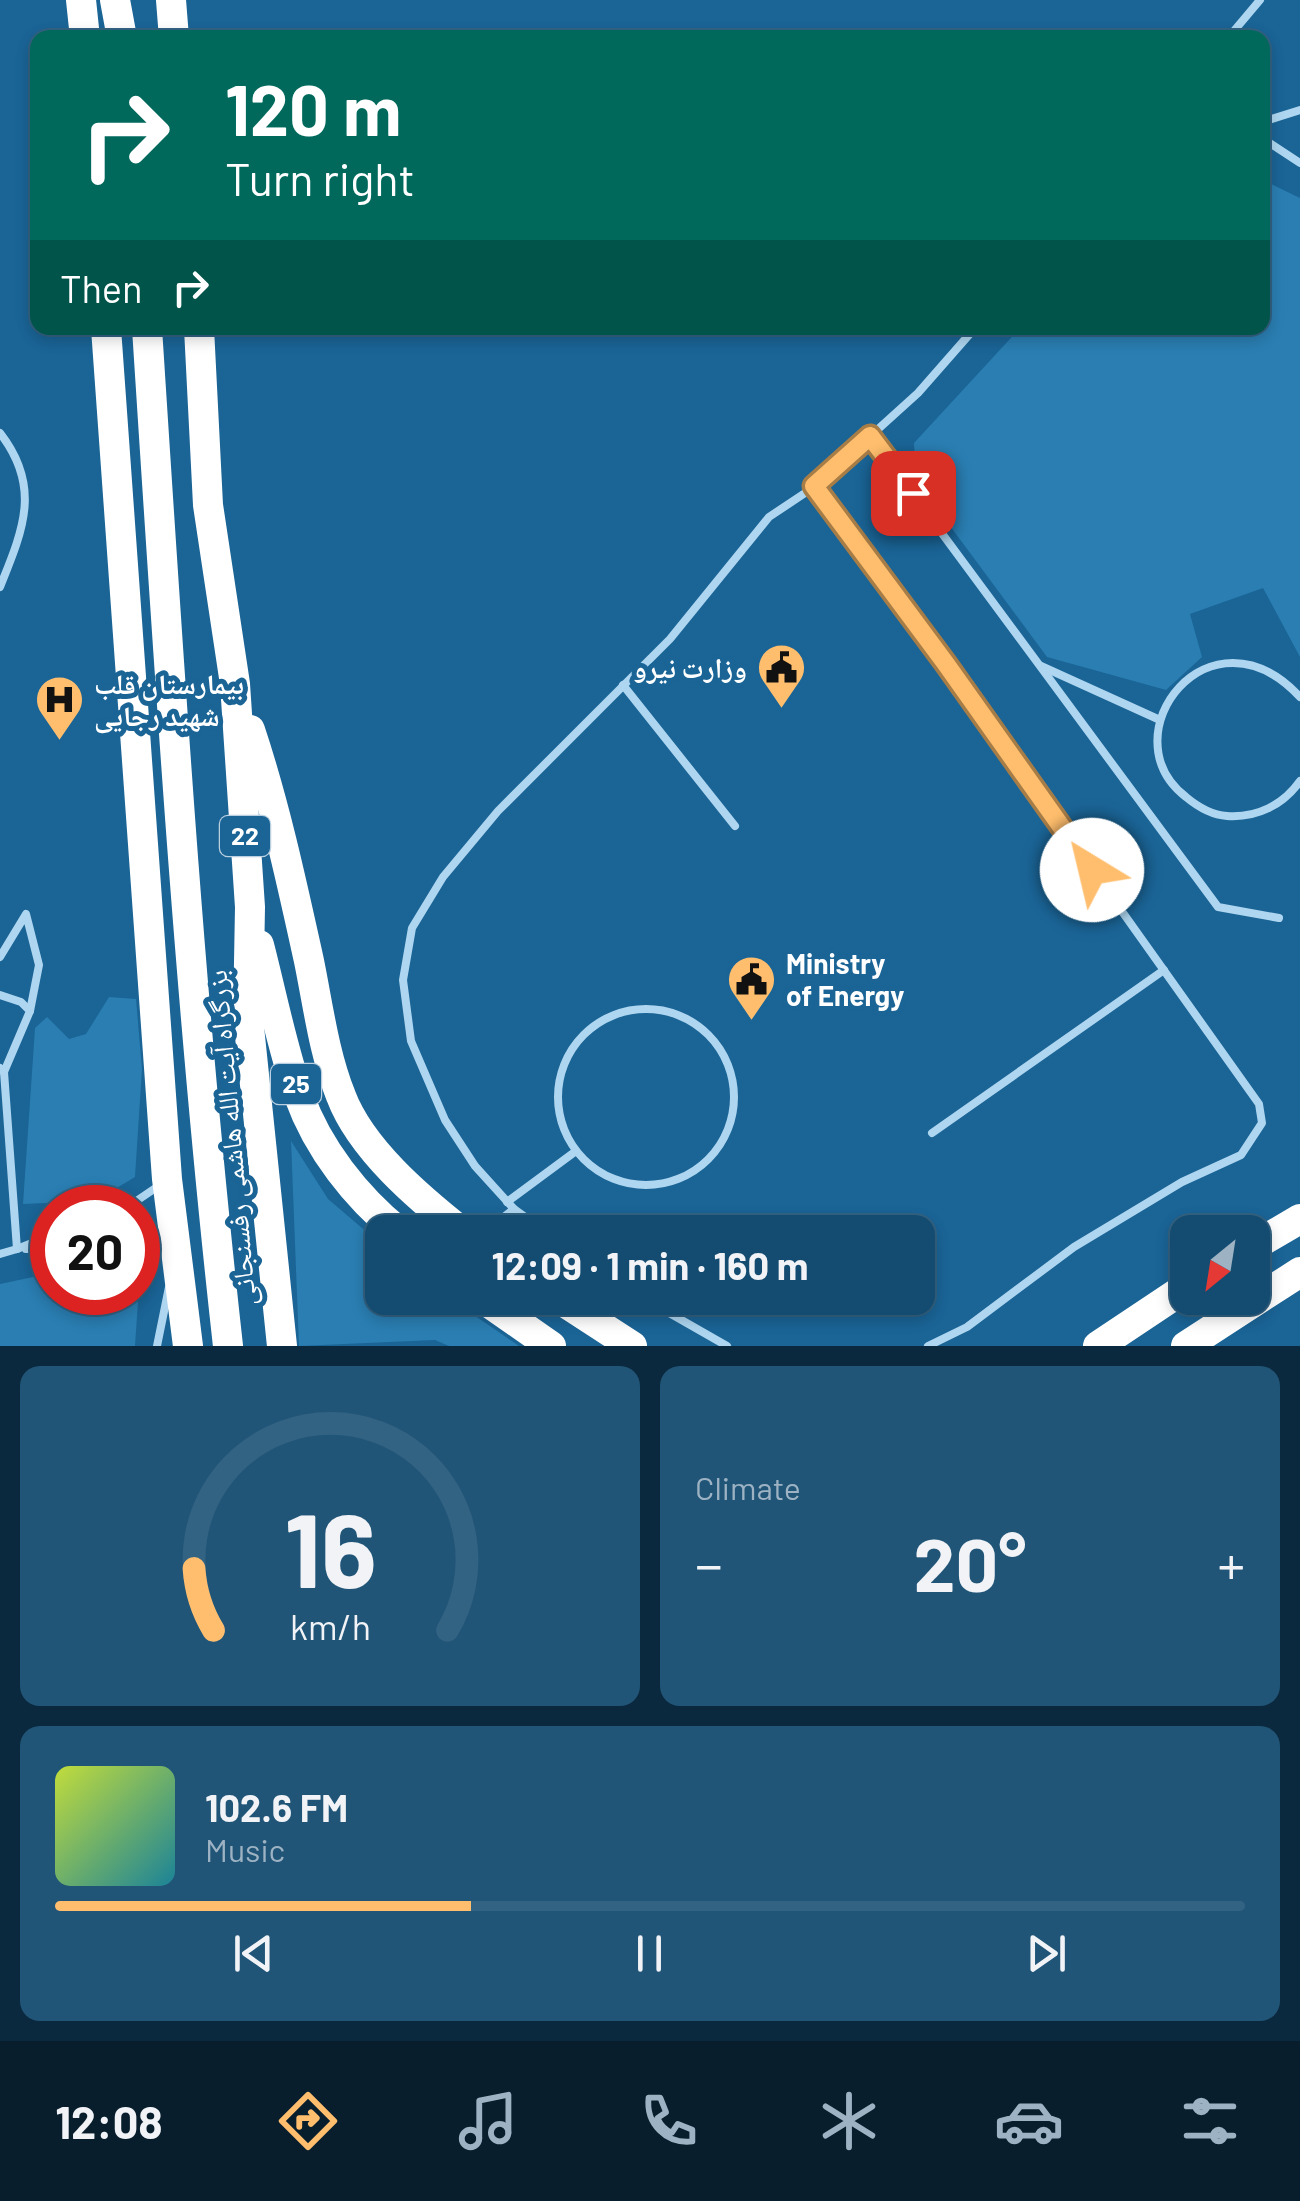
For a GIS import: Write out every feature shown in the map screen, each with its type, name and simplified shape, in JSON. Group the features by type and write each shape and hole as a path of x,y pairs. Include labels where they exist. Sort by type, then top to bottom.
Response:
{"highway":[{"path":"81,0 84,30"},
{"path":"115,0 121,30"},
{"path":"171,0 173,30"},
{"path":"107,335 167,1179 188,1346"},
{"path":"147,335 200,1086 228,1346"},
{"name":"بزرگراه آیت الله هاشمی رفسنجانی","path":"199,335 208,505 235,684 250,907 248,1017 282,1346"},
{"path":"235,684 293,886 341,1098 376,1153 441,1215"},
{"name":"25","path":"250,907 299,1098 332,1158 378,1215"},
{"path":"1270,1236 1300,1219"},
{"path":"1186,1346 1300,1272"},
{"path":"1098,1346 1170,1298"},
{"path":"506,1315 551,1346"},
{"path":"584,1315 632,1346"}],"lane":[{"path":"1235,30 1260,0"},
{"path":"1270,119 1300,110"},
{"path":"1270,143 1300,163"},
{"path":"522,1215 475,1166 445,1120 410,1042 403,980 412,928 444,876 498,811 670,639 770,517 814,486 918,393 969,335"},
{"path":"0,433 14,452 27,487 19,542 0,588"},
{"path":"870,436 1218,907 1279,918"},
{"path":"814,486 946,664 1259,1104 1262,1123 1241,1154 1182,1182 1074,1247 967,1326 928,1346"},
{"path":"1300,697 1283,678 1261,666 1235,662 1210,666 1187,678 1170,697 1160,720 1158,746 1164,770 1178,792 1198,807 1222,816 1248,816 1272,808 1300,781"},
{"path":"1040,665 1160,720"},
{"path":"624,685 735,826"},
{"path":"0,957 26,914 39,965 30,1011 2,1070 17,1249"},
{"path":"932,1133 1164,970"},
{"path":"0,995 20,1002 30,1011"},
{"path":"637,1008 668,1010 695,1023 716,1042 730,1066 735,1094 732,1122 720,1147 700,1167 676,1180 648,1185 620,1182 595,1169 576,1150 560,1120 557,1089 565,1059 582,1034 608,1016 637,1008"},
{"path":"501,1215 576,1150"},
{"path":"159,1185 167,1179"},
{"path":"0,1254 30,1244"},
{"path":"17,1249 30,1249"},
{"path":"155,1342 178,1254 160,1250"},
{"path":"673,1315 727,1346"}],"shaded area":[{"path":"1270,183 1300,198 1300,657 1263,588 1190,614 1202,657 1166,690 1047,657 916,480 914,443 1014,335 1270,335"},
{"path":"109,997 136,999 142,1069 135,1177 122,1185 30,1185 30,1204 23,1204 35,1028 47,1017 69,1039 86,1034"},
{"path":"291,1141 328,1199 365,1231 365,1315 474,1315 519,1346 449,1346 435,1340 299,1346"},
{"path":"30,1278 30,1315 137,1315 135,1346 0,1346 0,1284"}],"place":[{"name":"وزارت نیرو","path":"782,710"},
{"name":"بیمارستان قلب شهید رجایی","path":"59,742"},
{"name":"Ministry of Energy","path":"751,1022"}],"route":[{"path":"913,493 870,436 814,486 1092,870"}]}
